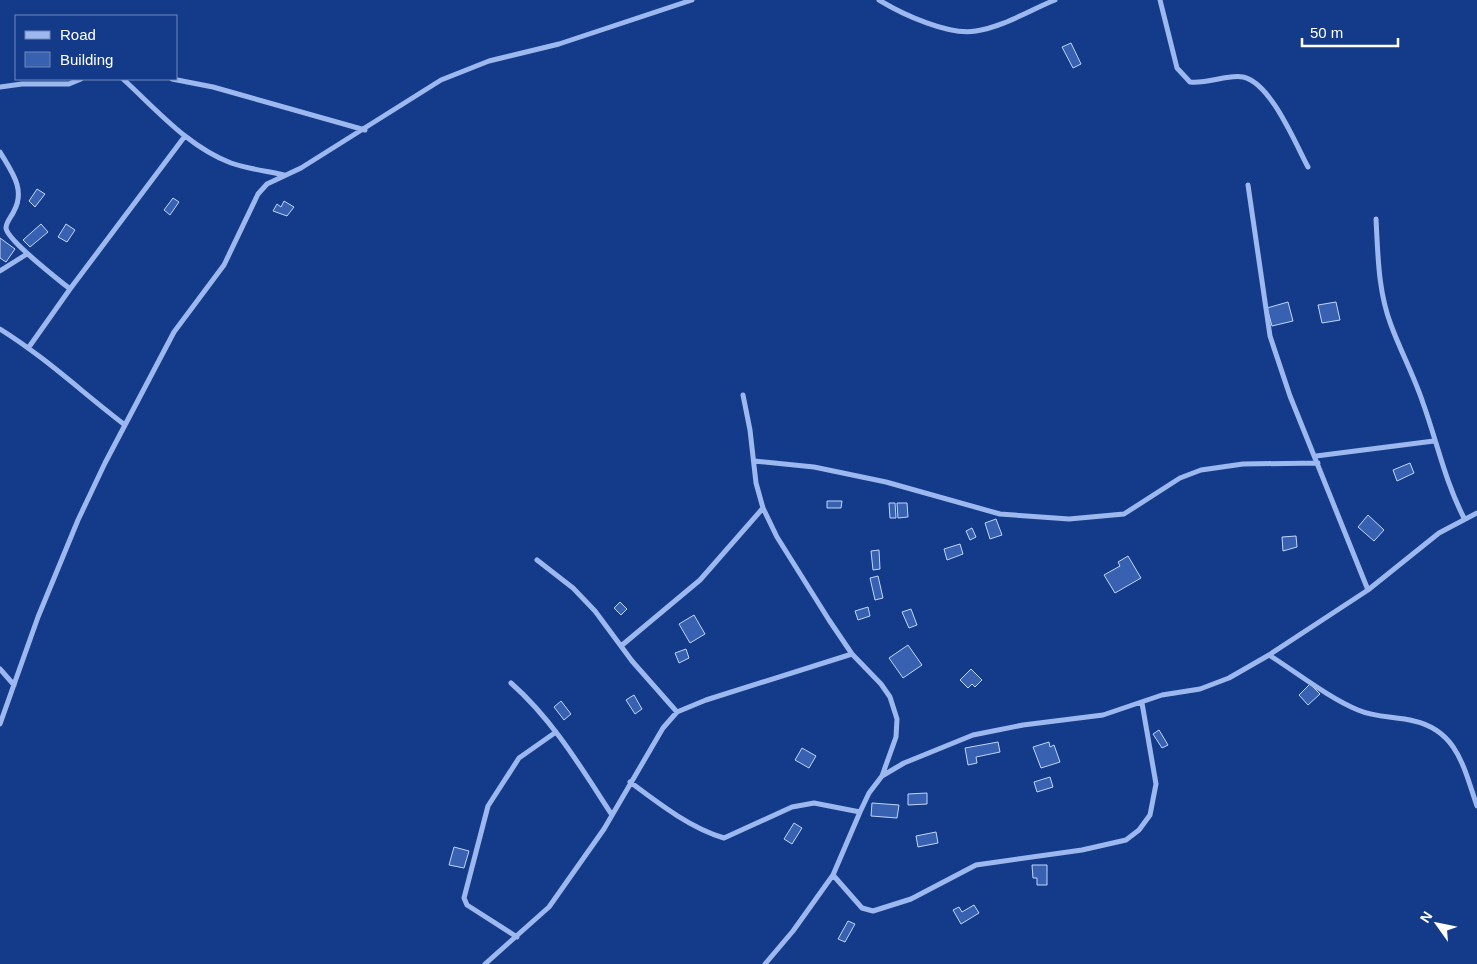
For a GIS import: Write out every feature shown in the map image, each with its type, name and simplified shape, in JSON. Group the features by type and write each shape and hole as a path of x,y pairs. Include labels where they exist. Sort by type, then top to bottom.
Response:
{"street":[{"path":"0,724 38,617 78,520 174,332 224,265 258,194 267,184 301,168 460,70 559,44 692,0"},
{"path":"879,0 910,17 953,30 974,32 993,27 1055,0"},
{"path":"1160,0 1177,68 1190,82 1204,84 1226,78 1242,77 1256,82 1273,102 1308,167"},
{"path":"0,87 22,84 68,84 78,80"},
{"path":"124,80 185,136 211,154 232,163 284,175"},
{"path":"178,80 213,86 365,130"},
{"path":"29,347 70,289 185,136"},
{"path":"0,152 19,185 19,201 6,228 8,234 27,254 70,289"},
{"path":"1248,185 1270,336 1290,396 1316,456 1368,590"},
{"path":"1376,219 1379,270 1384,303 1391,326 1413,372 1450,490 1464,518"},
{"path":"0,271 27,254"},
{"path":"0,328 29,347 125,425"},
{"path":"743,395 756,482 763,508 778,537 852,654 881,684 890,697 897,719 896,738 882,776 869,793 833,875 793,931 765,964"},
{"path":"1316,456 1434,441"},
{"path":"754,461 814,467 886,482 1000,514 1069,520 1124,514 1180,478 1201,470 1243,464 1318,463"},
{"path":"622,646 700,580 763,508"},
{"path":"882,776 904,763 973,735 1023,725 1103,715 1162,696 1200,689 1229,678 1270,655 1368,590 1439,533 1464,518 1477,513"},
{"path":"537,560 573,588 595,611 677,712"},
{"path":"485,964 517,938 549,907 585,859 663,728 677,712 714,697 852,654"},
{"path":"1270,655 1358,710 1386,717 1415,721 1437,730 1462,760 1477,806"},
{"path":"0,669 14,685"},
{"path":"511,683 525,695 556,732 612,815"},
{"path":"833,875 862,908 873,911 911,899 976,866 1082,850 1126,840 1139,830 1150,815 1156,784 1142,703"},
{"path":"517,938 467,905 464,898 488,806 519,758 556,732"},
{"path":"630,782 686,820 712,835 724,838 792,807 814,803 860,812"}],"building":[{"path":"1071,43 1081,64 1073,68 1062,47"},
{"path":"37,189 45,194 35,207 29,201"},
{"path":"173,198 179,202 170,215 164,210"},
{"path":"284,201 294,207 287,216 273,211 277,204 281,207"},
{"path":"41,224 48,232 30,247 23,240"},
{"path":"66,224 75,230 67,242 58,237"},
{"path":"0,238 15,249 6,262 0,258"},
{"path":"1288,302 1293,321 1272,326 1267,308"},
{"path":"1336,302 1340,320 1322,323 1318,305"},
{"path":"1410,463 1414,473 1397,481 1393,470"},
{"path":"827,501 842,501 841,508 827,508"},
{"path":"889,503 895,503 896,518 890,518"},
{"path":"897,503 907,503 908,517 898,518"},
{"path":"1368,515 1384,530 1374,541 1358,527"},
{"path":"996,519 1002,535 990,539 985,523"},
{"path":"972,528 976,537 970,540 966,531"},
{"path":"1296,536 1297,547 1283,551 1282,537"},
{"path":"960,544 963,554 947,560 944,549"},
{"path":"879,550 880,569 873,570 871,551"},
{"path":"1128,556 1141,578 1115,593 1104,575 1120,566 1118,562"},
{"path":"878,576 883,598 875,600 870,578"},
{"path":"620,602 627,609 621,615 614,608"},
{"path":"868,607 870,616 858,620 855,611"},
{"path":"911,609 917,625 909,628 902,612"},
{"path":"694,615 705,634 690,643 679,624"},
{"path":"908,645 922,665 903,678 889,658"},
{"path":"686,649 689,658 679,663 675,653"},
{"path":"971,669 982,680 975,687 972,684 968,688 960,680"},
{"path":"1310,684 1320,694 1308,705 1299,695"},
{"path":"634,695 642,709 635,714 626,700"},
{"path":"561,701 571,714 564,720 554,707"},
{"path":"1159,730 1168,745 1162,748 1153,734"},
{"path":"998,742 1000,752 976,757 977,763 968,765 965,748"},
{"path":"1049,742 1050,747 1054,745 1060,762 1041,768 1033,747"},
{"path":"802,748 816,756 809,768 795,760"},
{"path":"1050,777 1053,787 1037,792 1034,782"},
{"path":"927,793 927,804 908,805 908,794"},
{"path":"872,803 899,805 897,818 871,816"},
{"path":"794,823 802,828 792,844 784,839"},
{"path":"936,832 938,843 918,847 916,836"},
{"path":"454,847 469,851 464,868 449,865"},
{"path":"1032,865 1047,865 1047,885 1037,885 1037,878 1033,878"},
{"path":"974,905 979,913 961,924 953,910 959,907 962,912"},
{"path":"848,921 855,924 845,942 838,939"}]}
